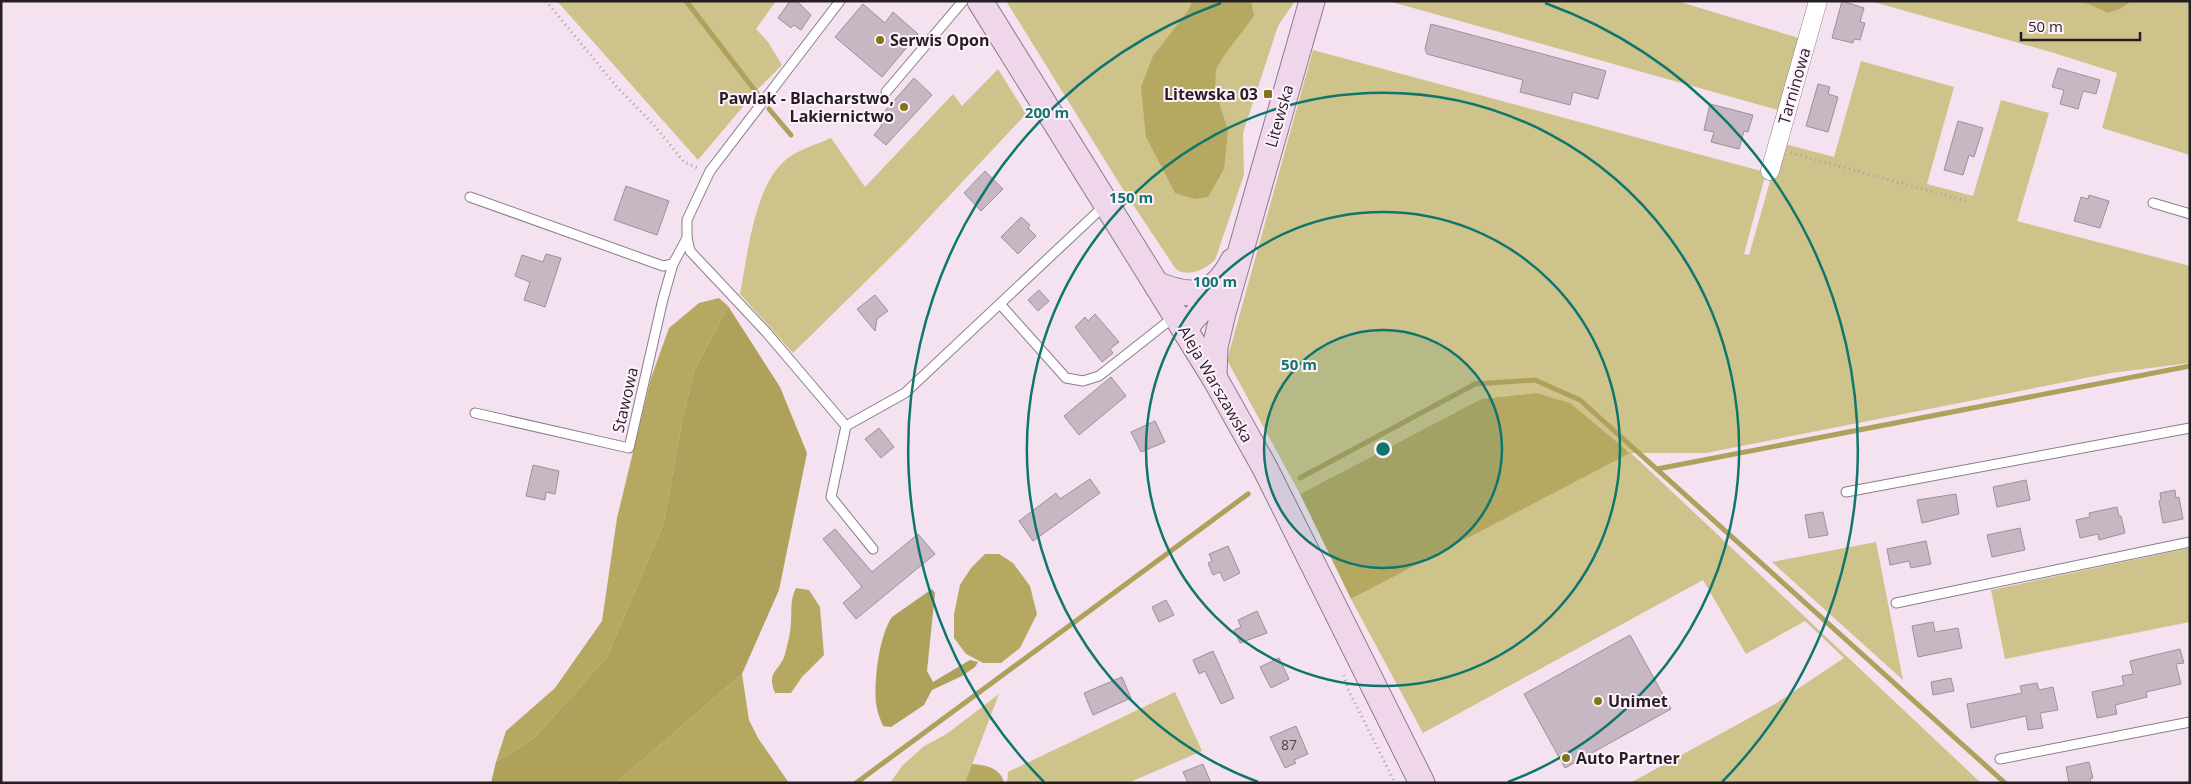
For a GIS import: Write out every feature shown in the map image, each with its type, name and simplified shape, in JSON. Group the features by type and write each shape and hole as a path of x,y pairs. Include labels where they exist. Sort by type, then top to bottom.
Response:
{"street":[{"name":"Aleja Warszawska","path":"980,1 1214,377 1265,468 1422,783"},
{"name":"Litewska","path":"1246,232 1312,1"},
{"name":"Tarninowa","path":"1770,171 1818,1"},
{"path":"1181,322 1193,318 1208,304 1230,267 1246,232"},
{"path":"1214,377 1215,347 1246,232"},
{"path":"1158,285 1177,292 1199,293 1208,291 1221,281"},
{"path":"1181,322 1196,331 1203,329 1225,305"}],"lane":[{"name":"Stawowa","path":"476,413 629,448 663,299 674,264 686,238 687,220 710,171 840,1"},
{"path":"886,92 963,1"},
{"path":"470,197 663,266 674,264"},
{"path":"2153,203 2190,214"},
{"path":"873,549 831,497 846,426 905,394 1107,204"},
{"path":"686,238 690,251 767,332 846,426"},
{"path":"1000,304 1066,378 1083,381 1099,376 1181,322"},
{"path":"1846,492 2190,428"},
{"path":"1896,603 2190,542"},
{"path":"2000,760 2190,722"}],"path":[{"path":"546,1 616,86 654,125 684,162 698,169 710,171"},
{"path":"1776,149 1966,201"}],"shaded area":[{"path":"557,1 776,1 756,29 768,42 782,65 757,90 698,160"},
{"path":"1006,1 1295,1 1278,26 1243,133 1244,175 1215,260 1196,272 1185,273 1175,268 1124,191"},
{"path":"1192,1 1251,1 1254,16 1223,57 1216,70 1215,90 1228,130 1224,169 1208,197 1195,199 1175,193 1146,137 1141,87 1153,56 1188,11"},
{"path":"1388,1 1677,1 1802,39 1744,254 1749,255 1781,143 1834,157 1861,61 1954,87 1927,184 1973,196 2001,100 2049,113 2017,221 2190,266 2190,363 2111,373 1706,453 1631,453 1981,783 1630,783 1775,704 1844,658 1805,621 1746,654 1703,580 1423,733 1351,599 1630,452 1536,393 1481,399 1300,494 1227,360 1313,50 1761,171 1778,110"},
{"path":"1870,1 2190,1 2190,155 2102,128 2117,73 2054,53"},
{"path":"2072,1 2132,1 2120,9 2108,13 2089,4"},
{"path":"998,69 1026,114 904,244 793,353 740,294 754,220 767,184 777,170 788,158 803,149 831,138 865,187 953,94 962,106"},
{"path":"719,298 728,306 694,371 681,426 664,522 607,657 534,738 496,762 506,731 555,688 602,621 617,518 651,378 669,328 699,303"},
{"path":"728,306 780,387 807,453 779,590 742,674 616,783 491,783 496,762 534,738 607,657 664,522 681,426 694,371"},
{"path":"1536,393 1570,403 1630,453 1351,599 1300,494 1481,399"},
{"path":"1876,542 1903,680 1772,562"},
{"path":"2190,548 2190,622 2005,659 1991,590"},
{"path":"985,554 999,554 1013,563 1030,586 1037,614 1020,648 1001,663 983,663 966,654 954,638 954,614 960,585 971,568"},
{"path":"796,588 809,590 820,607 824,655 802,677 791,693 775,693 772,680 773,675 783,660 786,650 792,600"},
{"path":"932,589 935,593 927,671 933,682 970,660 978,662 975,667 962,676 932,690 924,705 891,727 883,726 877,709 876,693 878,659 887,625 892,617"},
{"path":"742,674 749,720 758,738 789,783 616,783"},
{"path":"1175,692 1202,751 1128,783 1007,783 1008,772"},
{"path":"999,694 965,783 890,783 902,766 923,747 948,733"},
{"path":"972,764 992,768 1000,774 1004,783 965,783"}],"building":[{"path":"790,1 797,1 811,15 801,30 794,25 791,28 778,18"},
{"path":"1842,1 1864,8 1860,22 1865,23 1860,40 1854,39 1853,43 1832,38"},
{"path":"863,4 885,23 893,12 918,34 882,77 835,37"},
{"path":"1431,24 1606,71 1598,99 1573,92 1570,105 1520,92 1523,80 1427,54 1425,49"},
{"path":"2058,68 2100,80 2096,94 2083,91 2078,109 2060,104 2064,90 2052,87"},
{"name":"Pawlak - Blacharstwo, Lakiernictwo","path":"914,78 932,95 886,145 874,135 882,125 877,120"},
{"path":"1818,84 1830,87 1828,94 1838,97 1828,132 1806,126"},
{"path":"1710,104 1753,115 1748,132 1744,131 1739,149 1711,142 1714,132 1704,130"},
{"path":"1958,121 1983,128 1974,157 1969,155 1963,175 1944,170"},
{"path":"985,171 1003,189 981,211 964,193"},
{"path":"626,186 669,201 657,235 614,220"},
{"path":"2089,195 2109,201 2100,228 2074,221 2081,197 2088,199"},
{"path":"1021,217 1030,225 1028,228 1036,236 1018,254 1001,237"},
{"path":"546,254 561,258 545,307 524,300 530,282 515,276 522,255 543,262"},
{"path":"1039,290 1049,301 1038,311 1028,300"},
{"path":"875,295 888,311 877,319 875,331 857,309"},
{"path":"1095,314 1119,342 1110,349 1113,353 1102,362 1075,327 1085,317 1088,321"},
{"path":"1111,377 1126,396 1079,435 1064,416"},
{"path":"1155,421 1165,442 1141,452 1131,432"},
{"path":"879,428 894,447 881,458 865,439"},
{"path":"533,465 559,471 555,494 546,492 545,500 526,496"},
{"path":"1090,479 1100,493 1033,541 1019,521 1056,493 1060,499"},
{"path":"2026,480 2030,500 1997,507 1993,487"},
{"path":"2175,490 2176,498 2179,497 2183,519 2163,523 2159,501 2161,500 2160,493"},
{"path":"1956,494 1959,514 1922,523 1917,500"},
{"path":"2117,507 2125,533 2099,540 2098,534 2080,538 2076,520 2090,517 2089,513"},
{"path":"1823,512 1828,535 1809,538 1805,515"},
{"path":"2020,528 2025,550 1992,557 1987,535"},
{"path":"835,529 872,572 918,534 935,554 856,619 843,603 862,587 823,539"},
{"path":"1926,541 1931,564 1911,568 1909,561 1890,565 1887,549"},
{"path":"1228,546 1240,573 1224,581 1220,572 1213,575 1208,563 1212,561 1209,554"},
{"path":"1166,600 1174,615 1159,622 1152,607"},
{"path":"1257,611 1267,633 1240,643 1234,630 1241,627 1238,620"},
{"path":"1933,622 1935,632 1958,628 1962,648 1918,657 1912,626"},
{"name":"Unimet","path":"1630,635 1671,709 1565,768 1524,694"},
{"path":"2180,649 2184,663 2176,664 2181,684 2146,692 2147,697 2115,705 2117,714 2097,718 2092,692 2124,685 2122,676 2133,674 2130,661"},
{"path":"1213,651 1234,698 1221,704 1205,671 1199,674 1193,660"},
{"path":"1279,658 1289,679 1271,688 1260,667"},
{"path":"1122,677 1131,698 1093,715 1084,693"},
{"path":"1951,678 1954,691 1933,695 1931,682"},
{"path":"2037,683 2039,690 2053,687 2058,710 2040,713 2043,728 2028,730 2026,716 1971,728 1967,704 2022,693 2020,686"},
{"path":"1296,726 1308,754 1294,760 1296,763 1285,768 1270,737"},
{"path":"2089,762 2093,778 2090,778 2091,783 2069,783 2066,767"},
{"path":"1203,764 1211,783 1188,783 1183,772"}],"waterway":[{"path":"686,1 760,97"},
{"path":"769,109 791,135"},
{"path":"1657,469 2190,366"},
{"path":"1300,478 1475,384 1535,380 1580,400 2005,783"},
{"path":"856,783 1248,494"}],"place":[{"name":"Serwis Opon","path":"880,40"},
{"name":"Litewska 03","path":"1268,94"},
{"name":"Pawlak - Blacharstwo, Lakiernictwo","path":"904,107"},
{"name":"Unimet","path":"1598,701"},
{"name":"Auto Partner","path":"1566,758"}]}
